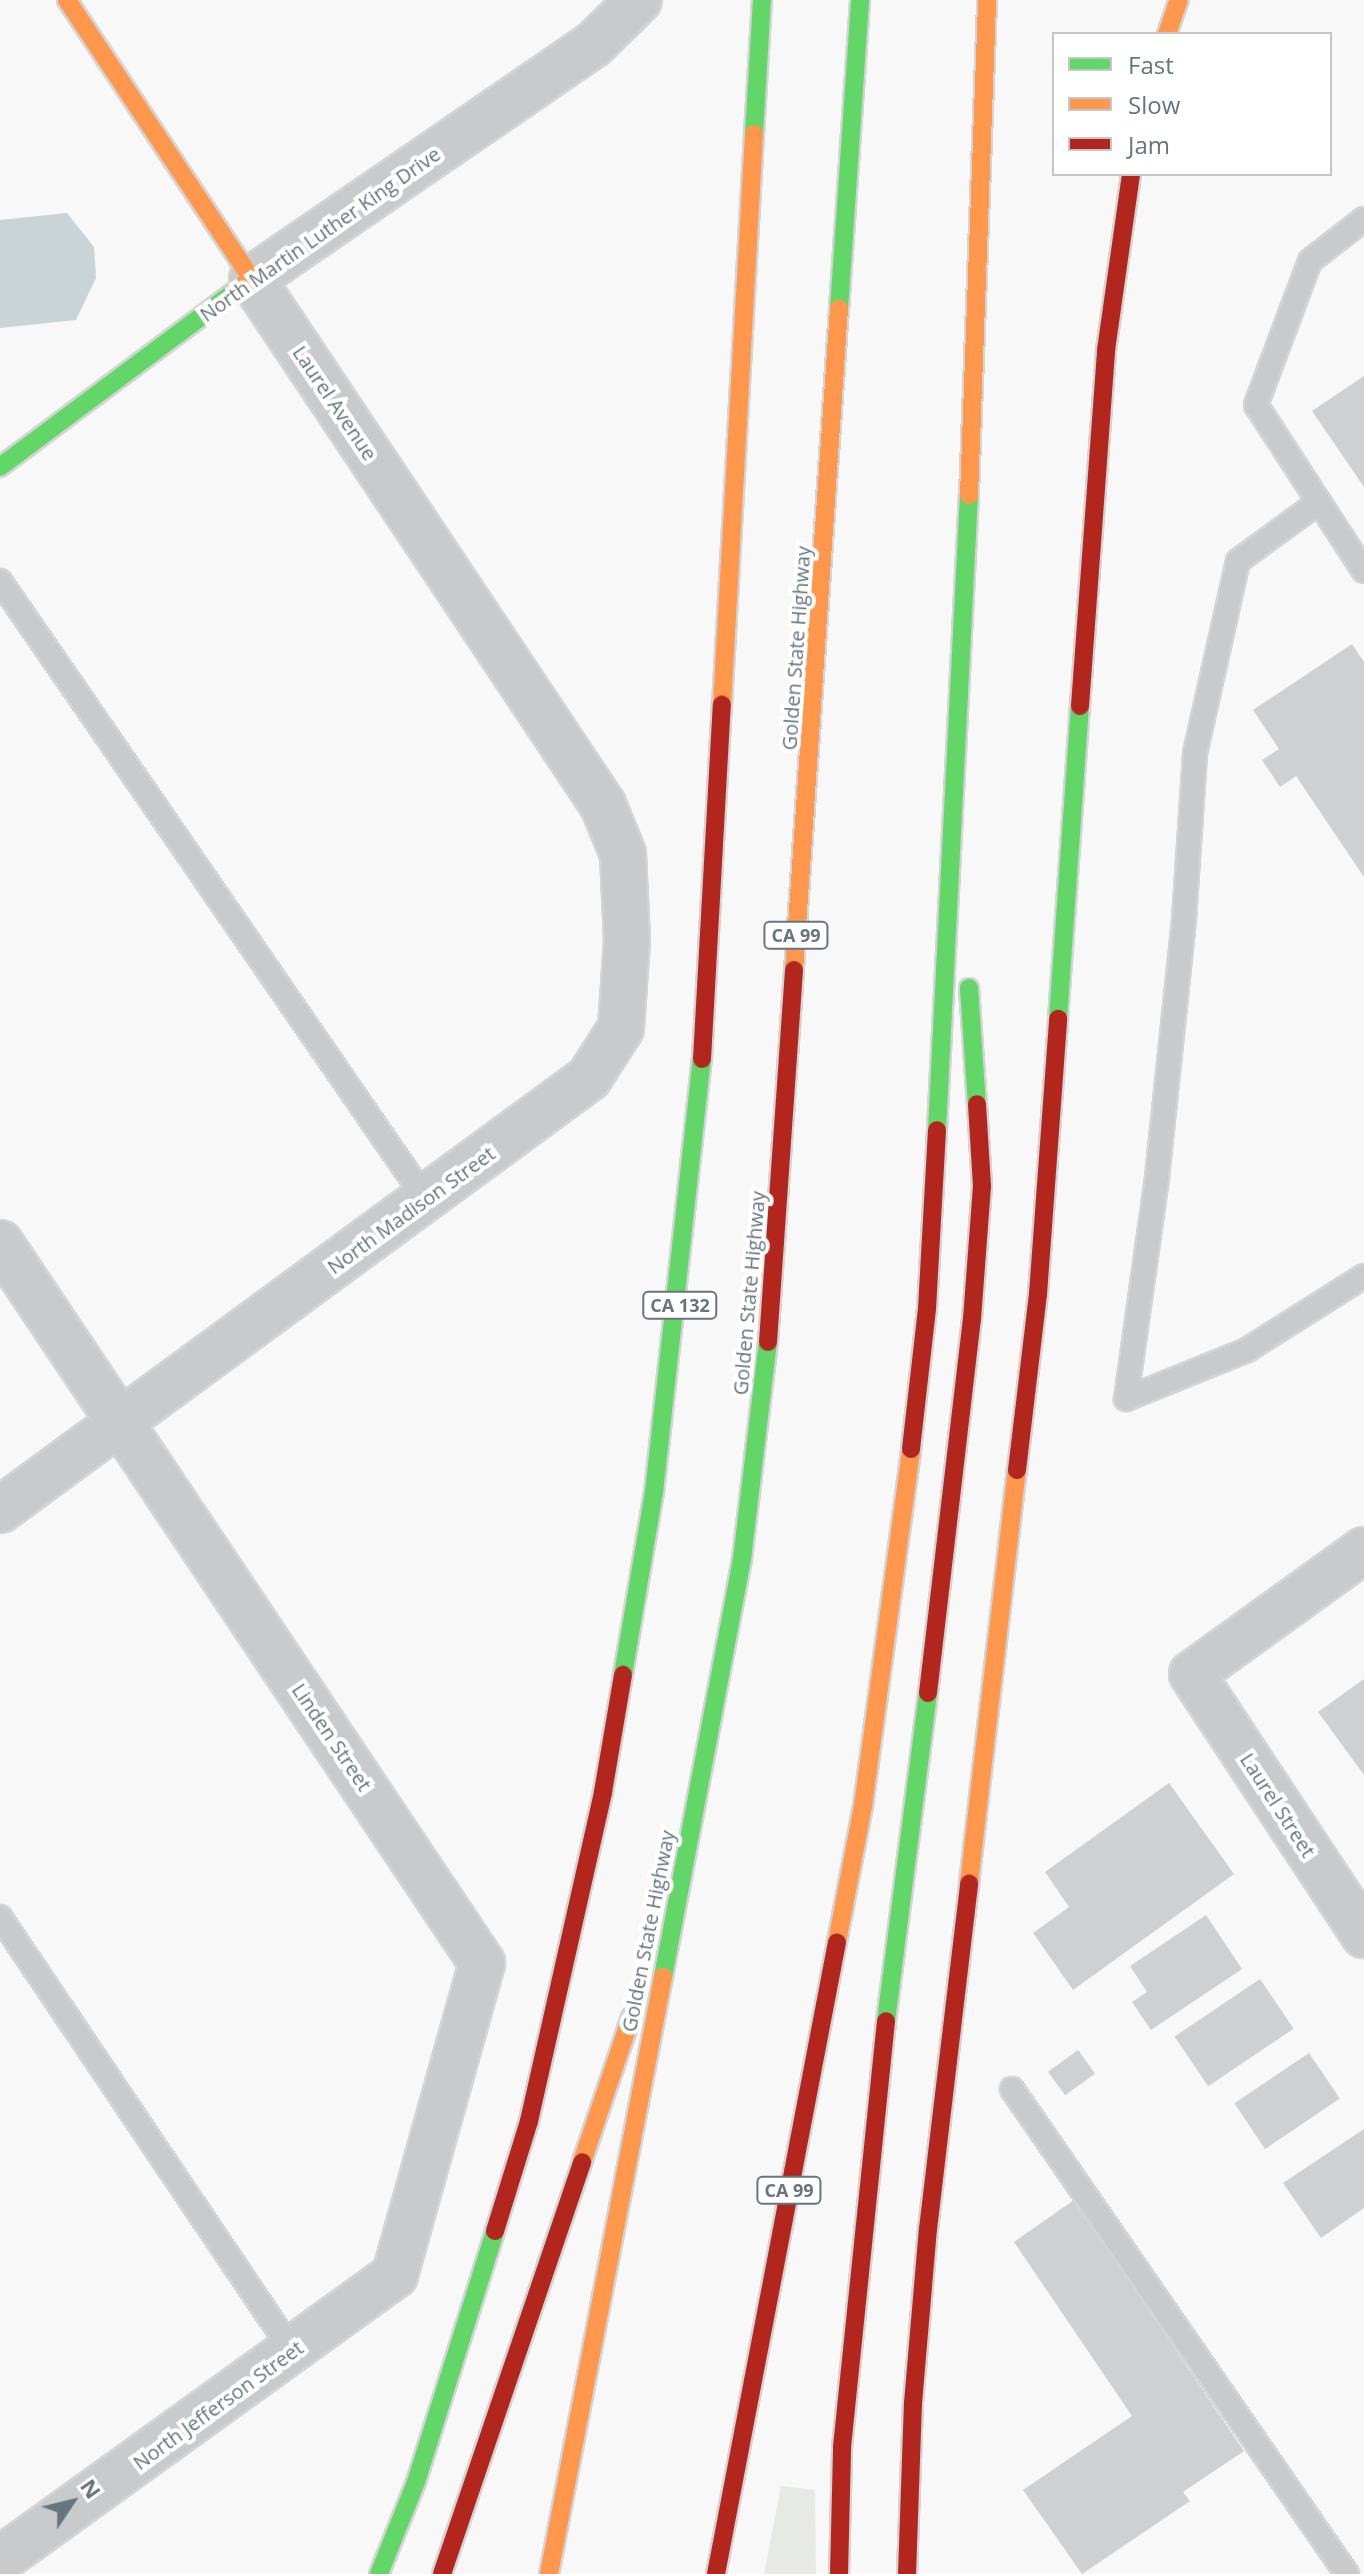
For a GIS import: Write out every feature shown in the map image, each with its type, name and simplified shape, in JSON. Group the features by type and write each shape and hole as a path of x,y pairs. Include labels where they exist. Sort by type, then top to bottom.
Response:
{"main road":[{"name":"Laurel Avenue","path":"67,0 252,279"},
{"name":"CA 132","path":"379,2574 416,2482 529,2121 603,1792 654,1492 698,1132 762,0"},
{"name":"Golden State Highway","path":"549,2574 742,1559 768,1347 860,0"},
{"name":"CA 99","path":"716,2574 863,1806 903,1523 928,1294 957,774 987,0"},
{"path":"1168,32 1179,0"},
{"path":"907,2574 913,2403 928,2229 1038,1294 1106,350 1131,176"},
{"name":"North Martin Luther King Drive","path":"0,467 252,279"},
{"path":"957,774 967,939"},
{"path":"839,2574 842,2447 887,2007 949,1533 972,1319 982,1186 968,969"},
{"path":"442,2574 683,1863"}],"street":[{"name":"North Martin Luther King Drive","path":"252,279 593,45 639,0"},
{"name":"Laurel Avenue","path":"252,279 603,805"},
{"name":"North Madison Street","path":"0,1510 120,1418 427,1201 589,1078 621,1028 627,940 623,854 603,805"},
{"name":"Linden Street","path":"0,1243 482,1963 395,2275"},
{"name":"Laurel Street","path":"1364,1550 1192,1674 1364,1935"},
{"name":"North Jefferson Street","path":"0,2560 293,2352 395,2275"}],"lane":[{"path":"1364,219 1310,261 1256,405 1364,571"},
{"path":"1319,502 1238,561 1195,754 1184,920 1157,1178 1126,1399 1247,1350 1364,1276"},
{"path":"0,581 427,1201"},
{"path":"0,1917 293,2352"},
{"path":"1012,2089 1347,2574"}],"shaded area":[{"path":"67,213 94,247 96,278 76,320 0,328 0,220"},
{"path":"781,2486 815,2490 816,2574 764,2574"}],"building":[{"path":"1364,376 1364,487 1312,411"},
{"path":"1352,644 1364,662 1364,877 1296,776 1280,787 1262,760 1279,749 1253,710"},
{"path":"1364,1679 1364,1775 1318,1712"},
{"path":"1169,1783 1234,1874 1073,1990 1033,1933 1069,1907 1045,1872"},
{"path":"1206,1915 1242,1969 1151,2030 1132,2002 1147,1992 1130,1966"},
{"path":"1260,1979 1294,2029 1208,2086 1175,2037"},
{"path":"1078,2050 1095,2073 1065,2095 1048,2072"},
{"path":"1309,2053 1340,2099 1265,2149 1234,2103"},
{"path":"1364,2129 1364,2208 1321,2238 1283,2183"},
{"path":"1074,2200 1244,2451 1183,2492 1190,2501 1082,2574 1023,2490 1132,2416 1014,2242"}],"traffic: fast":[{"path":"754,134 762,0"},
{"path":"839,309 860,0"},
{"path":"0,467 242,286"},
{"path":"937,1130 969,495"},
{"path":"1058,1019 1080,706"},
{"path":"969,988 977,1104"},
{"path":"623,1675 654,1492 702,1059"},
{"path":"663,1977 742,1559 768,1342"},
{"path":"886,2021 928,1693"},
{"path":"379,2574 416,2482 495,2231"}],"traffic: slow":[{"path":"67,0 252,279 242,286"},
{"path":"969,495 987,0"},
{"path":"1168,32 1179,0"},
{"path":"722,705 754,134"},
{"path":"794,970 839,309"},
{"path":"837,1942 863,1806 911,1449"},
{"path":"969,1883 1017,1470"},
{"path":"549,2574 663,1977"},
{"path":"582,2162 631,2017"}],"traffic: jam":[{"path":"1080,706 1106,350 1131,176"},
{"path":"702,1059 722,705"},
{"path":"768,1342 794,970"},
{"path":"1017,1470 1038,1294 1058,1019"},
{"path":"928,1693 972,1319 982,1186 977,1104"},
{"path":"911,1449 927,1309 937,1130"},
{"path":"495,2231 529,2121 603,1792 623,1675"},
{"path":"907,2574 913,2403 928,2229 969,1883"},
{"path":"716,2574 837,1942"},
{"path":"839,2574 842,2447 886,2021"},
{"path":"442,2574 582,2162"}]}
